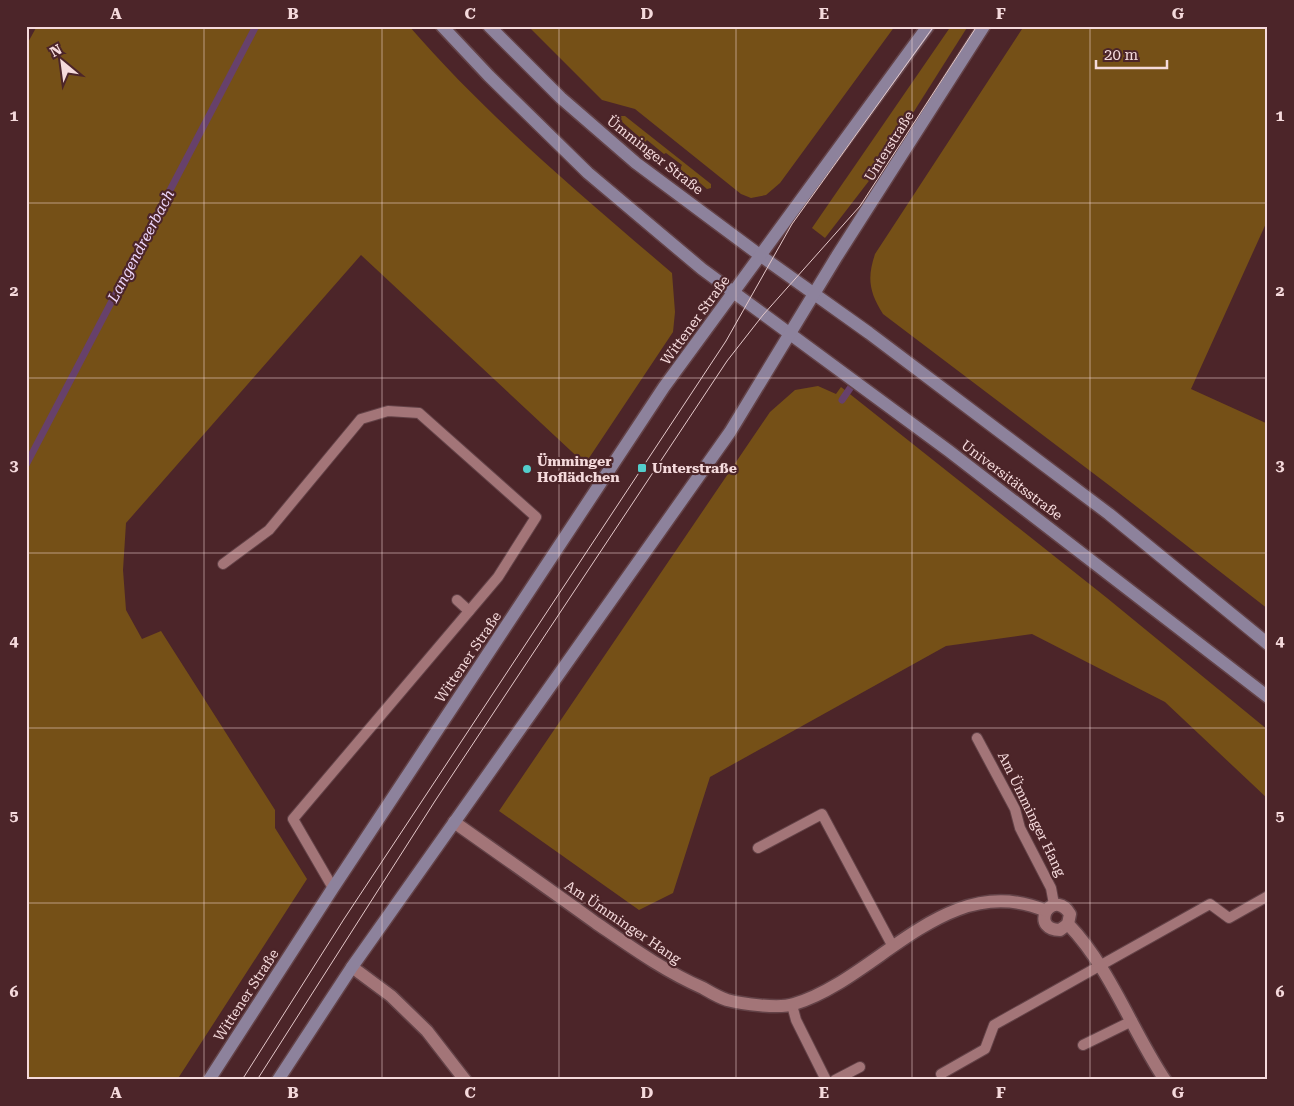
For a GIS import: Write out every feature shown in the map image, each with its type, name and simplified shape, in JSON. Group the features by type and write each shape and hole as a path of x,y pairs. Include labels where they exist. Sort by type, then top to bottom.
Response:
{"main road":[{"path":"442,26 495,82 588,173 732,293"},
{"name":"Ümminger Straße","path":"489,26 561,98 621,150 760,256 815,294"},
{"path":"760,256 928,26"},
{"name":"Unterstraße","path":"791,335 984,26"},
{"name":"Wittener Straße","path":"209,1080 333,888 664,387 760,256"},
{"name":"Universitätsstraße","path":"732,293 949,451 1268,697"},
{"path":"815,294 1101,508 1268,644"},
{"path":"278,1080 352,967 730,432 791,335"}],"street":[{"name":"Am Ümminger Hang","path":"454,822 653,963 726,1000 762,1005 792,1005 818,995 892,945 957,909 988,901 1029,904 1050,908 1060,904 1070,914 1068,924 1060,930 1053,930 1044,921 1050,908"},
{"name":"Am Ümminger Hang","path":"1068,924 1086,943 1101,966 1162,1079"},
{"path":"352,967 391,996 427,1031 465,1080"}],"lane":[{"path":"223,564 268,530 361,419 388,412 419,413 536,517 498,577 293,819 333,888"},
{"path":"457,600 469,611"},
{"name":"Am Ümminger Hang","path":"977,738 1015,809 1020,828 1051,888 1050,908"},
{"path":"758,848 822,814 892,945"},
{"path":"941,1074 985,1049 994,1025 1210,904 1228,918 1268,896"},
{"path":"792,1005 796,1020 826,1080"},
{"path":"1083,1045 1132,1021"},
{"path":"835,1080 860,1067"}],"shaded area":[{"path":"37,26 409,26 439,60 503,124 672,273 675,312 673,332 585,464 361,255 126,523 123,570 126,610 142,639 161,631 275,810 275,828 307,879 177,1080 26,1080 26,46"},
{"path":"528,26 895,26 780,183 766,195 751,198 741,194 635,109 602,100"},
{"path":"951,26 968,26 875,173 825,238 812,228"},
{"path":"1024,26 1268,26 1268,219 1191,389 1268,424 1268,609 1114,489 883,314 872,292 870,278 875,254"},
{"path":"620,116 625,116 711,184 711,188 707,189 693,177 692,179 680,169 682,165 666,153 664,154 647,140 645,142 620,120"},
{"path":"818,386 836,394 841,387 1107,598 1268,730 1268,799 1165,702 1032,634 946,646 710,777 673,893 639,910 499,811 770,412 795,390"}],"waterway":[{"name":"Langendreerbach","path":"26,465 256,26"},
{"path":"842,400 855,381"}],"tram line":[{"path":"242,1080 344,919 726,341 792,224 934,26"},
{"path":"257,1080 435,801 727,361 763,315 860,206 977,26"}],"place":[{"name":"Unterstraße","path":"642,468"},
{"name":"Ümminger Hoflädchen","path":"527,469"}]}
